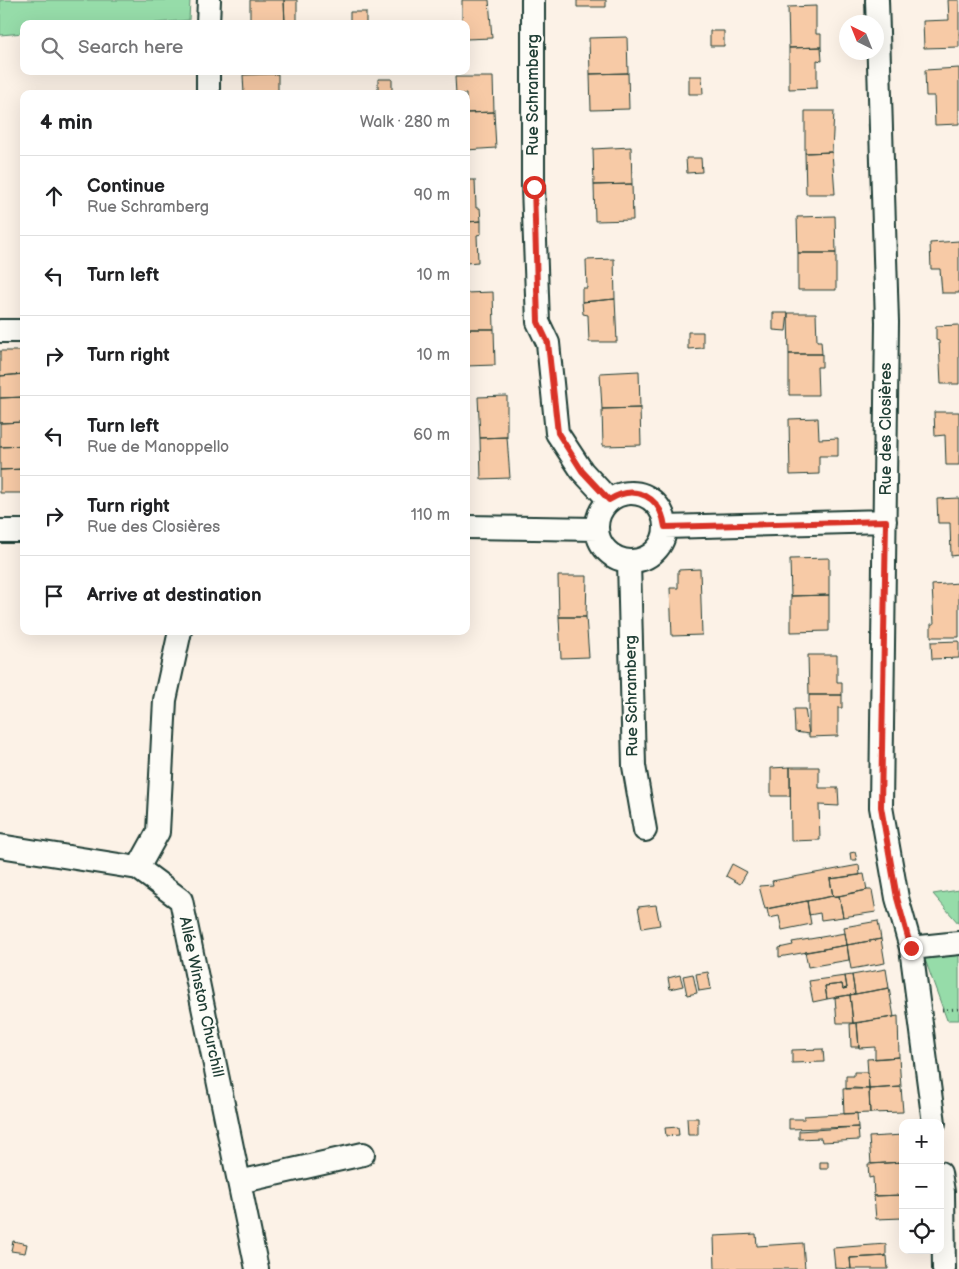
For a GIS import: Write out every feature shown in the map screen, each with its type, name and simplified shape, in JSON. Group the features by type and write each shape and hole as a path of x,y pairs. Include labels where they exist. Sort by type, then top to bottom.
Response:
{"street":[{"path":"208,20 209,0"},
{"name":"Rue Schramberg","path":"533,0 534,187 538,322 548,343 558,433 582,471 609,500"},
{"name":"Rue des Closières","path":"877,0 887,322 881,807 897,898 911,948 933,1119"},
{"path":"208,75 208,90"},
{"path":"0,331 20,331"},
{"path":"632,492 647,496 660,508 665,527 663,538 650,555 630,561 619,559 607,551 598,539 596,529 600,512 609,500 623,493 632,492"},
{"path":"665,527 886,521"},
{"path":"470,526 596,529"},
{"path":"0,531 20,531"},
{"name":"Rue Schramberg","path":"630,561 634,766 644,830"},
{"path":"0,846 138,868 158,832 165,700 179,635"},
{"name":"Allée Winston Churchill","path":"138,868 181,900 257,1269"},
{"path":"911,948 959,943"},
{"path":"239,1182 363,1154"},
{"path":"943,1209 944,1269"}],"green space":[{"path":"0,0 190,0 189,20 20,20 20,33 0,35"},
{"path":"959,890 959,924 933,894"},
{"path":"959,951 959,1020 947,1020 923,954"}],"building":[{"path":"250,0 284,0 285,20 250,20"},
{"path":"284,0 297,0 297,20 285,20"},
{"path":"462,0 489,0 492,38 470,39 470,20 462,20"},
{"path":"577,0 606,0 606,7 577,7"},
{"path":"948,0 959,0 959,47 924,48 923,21 949,20"},
{"path":"816,6 816,34 821,34 821,47 789,48 788,7"},
{"path":"350,12 366,12 366,20 350,20"},
{"path":"710,31 724,31 724,46 710,46"},
{"path":"627,37 628,73 590,74 589,38"},
{"path":"821,47 822,61 817,60 817,88 789,89 789,48"},
{"path":"959,68 959,124 935,125 934,96 926,96 925,70"},
{"path":"628,73 629,109 591,110 590,74"},
{"path":"243,75 278,75 278,90 244,90"},
{"path":"689,76 702,76 703,94 689,94"},
{"path":"455,77 493,77 494,112 470,113 470,90 456,90"},
{"path":"378,79 392,79 392,90 378,90"},
{"path":"805,111 834,111 832,152 805,153"},
{"path":"494,112 496,148 470,150 470,113"},
{"path":"631,147 632,184 594,185 593,149"},
{"path":"832,152 835,194 806,194 805,153"},
{"path":"686,158 701,158 702,172 687,173"},
{"path":"470,180 475,180 476,208 480,208 481,221 470,222"},
{"path":"632,184 633,220 595,221 594,185"},
{"path":"835,216 836,253 798,253 797,217"},
{"path":"481,221 481,234 477,235 478,262 470,263 470,222"},
{"path":"959,241 959,293 942,293 940,269 931,269 930,243"},
{"path":"798,253 836,253 836,290 798,290"},
{"path":"614,259 615,299 582,302 582,288 587,288 586,260"},
{"path":"493,292 494,329 470,329 470,293"},
{"path":"615,299 617,342 589,342 588,315 583,314 582,302"},
{"path":"773,313 788,313 786,331 773,330"},
{"path":"788,313 816,313 817,341 821,341 822,354 789,354"},
{"path":"959,325 959,384 941,384 939,341 936,340 936,326"},
{"path":"470,329 494,329 495,365 470,366"},
{"path":"688,332 703,332 703,348 688,349"},
{"path":"0,351 20,351 20,374 0,376"},
{"path":"789,354 822,354 822,367 817,367 818,395 789,395"},
{"path":"639,371 640,408 602,409 600,373"},
{"path":"20,374 20,397 0,398 0,376"},
{"path":"507,396 507,437 480,438 478,397"},
{"path":"20,397 20,422 0,423 0,398"},
{"path":"640,408 641,445 603,446 602,409"},
{"path":"934,412 959,412 959,465 946,465 945,435 935,436"},
{"path":"818,418 819,439 838,438 838,456 819,456 819,474 790,475 789,419"},
{"path":"20,422 20,446 0,447 0,423"},
{"path":"507,437 510,478 481,479 480,438"},
{"path":"20,446 20,469 0,470 0,447"},
{"path":"20,469 20,493 0,493 0,470"},
{"path":"959,498 959,555 951,556 950,523 938,523 937,499"},
{"path":"829,558 829,595 791,596 790,559"},
{"path":"700,569 702,635 672,636 670,588 678,588 678,570"},
{"path":"558,576 587,576 586,617 559,617"},
{"path":"959,583 959,637 931,637 931,624 934,624 932,585"},
{"path":"829,595 829,631 791,632 791,596"},
{"path":"559,617 586,617 589,657 561,658"},
{"path":"959,641 959,658 932,659 931,642"},
{"path":"808,655 837,655 837,682 842,682 842,695 809,695"},
{"path":"809,695 842,695 842,708 838,708 838,736 809,737"},
{"path":"794,709 805,709 809,734 795,732"},
{"path":"790,767 819,767 819,788 838,788 839,806 819,805 820,840 791,841"},
{"path":"790,767 790,796 771,796 771,768"},
{"path":"855,852 857,860 851,860 850,853"},
{"path":"732,864 747,872 740,884 726,876"},
{"path":"859,865 860,875 830,879 833,896 765,909 759,886 773,885 772,881"},
{"path":"864,874 867,890 833,897 830,879"},
{"path":"872,890 876,912 843,917 839,896"},
{"path":"839,896 843,917 821,920 820,913 809,915 807,901"},
{"path":"807,901 811,924 782,930 779,916 769,918 767,909"},
{"path":"656,905 660,925 642,928 638,907"},
{"path":"878,921 881,939 847,945 844,927"},
{"path":"845,933 847,945 779,957 779,948 793,945 792,942"},
{"path":"881,939 885,963 851,969 847,945"},
{"path":"847,945 849,960 808,967 805,952"},
{"path":"886,969 889,988 855,994 852,975"},
{"path":"708,972 711,989 699,991 696,974"},
{"path":"693,974 697,993 687,995 683,976"},
{"path":"680,975 683,986 670,989 668,978"},
{"path":"852,975 855,994 827,999 825,986 842,984 843,989 847,988 845,976"},
{"path":"845,976 847,988 843,989 842,984 825,986 827,999 813,1002 809,981"},
{"path":"889,988 894,1017 853,1023 850,995"},
{"path":"850,995 853,1023 837,1023 835,997"},
{"path":"898,1016 899,1057 875,1059 875,1047 859,1048 857,1023"},
{"path":"857,1023 859,1047 851,1047 850,1024"},
{"path":"823,1049 824,1062 792,1063 792,1050"},
{"path":"899,1057 901,1087 869,1089 867,1059"},
{"path":"854,1072 868,1072 869,1089 846,1089 846,1076 854,1076"},
{"path":"901,1087 903,1112 870,1113 869,1089"},
{"path":"843,1089 869,1089 870,1113 844,1114"},
{"path":"857,1113 858,1127 789,1129 789,1119 804,1119 804,1116"},
{"path":"687,1118 698,1118 698,1135 688,1135"},
{"path":"678,1127 679,1135 666,1136 665,1128"},
{"path":"858,1127 859,1140 822,1142 821,1138 799,1139 799,1131"},
{"path":"899,1135 899,1162 871,1164 869,1137"},
{"path":"820,1162 828,1162 828,1169 820,1169"},
{"path":"899,1162 899,1195 874,1196 873,1177 869,1178 868,1164"},
{"path":"899,1195 899,1218 876,1219 874,1196"},
{"path":"756,1234 757,1246 803,1243 805,1269 715,1269 714,1236"},
{"path":"13,1241 27,1244 25,1253 11,1251"},
{"path":"886,1244 886,1256 850,1258 851,1269 835,1268 833,1248"},
{"path":"887,1256 888,1269 851,1269 850,1258"}],"route":[{"path":"534,187 538,322 548,343 558,433 582,471 609,500 623,493 632,492 647,496 660,508 664,517 665,527 886,521 881,807 897,898 911,948"}]}
